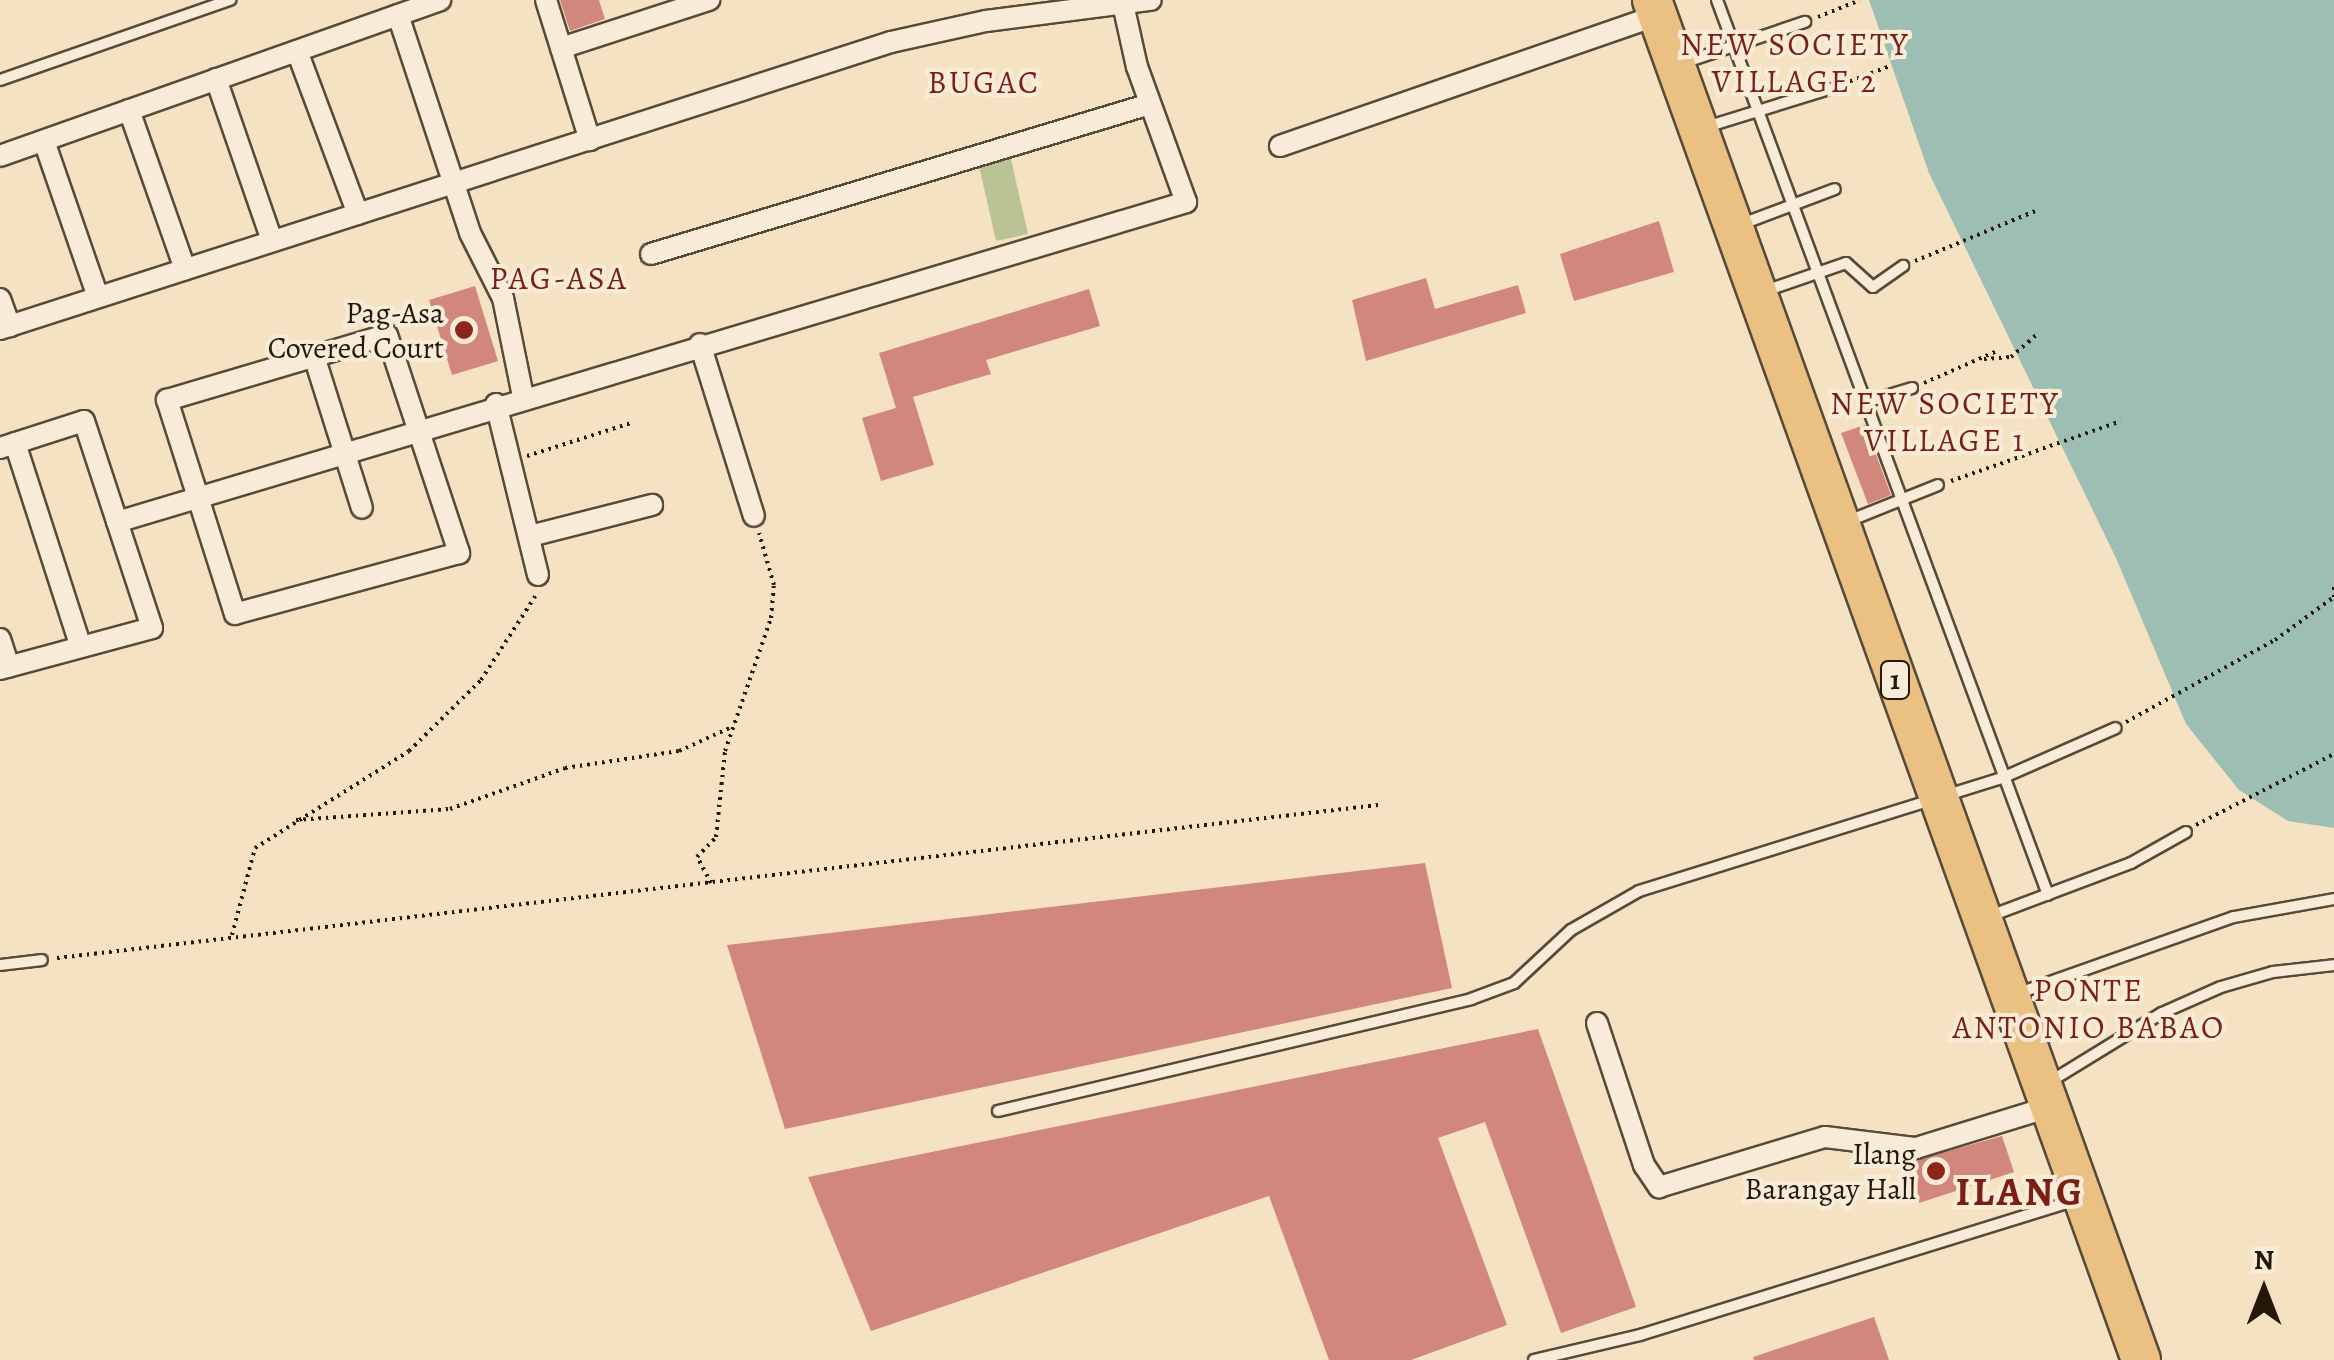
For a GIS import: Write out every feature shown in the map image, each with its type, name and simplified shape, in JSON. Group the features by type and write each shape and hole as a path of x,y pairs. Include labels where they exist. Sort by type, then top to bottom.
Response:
{"highway":[{"name":"1","path":"1655,8 2141,1360"}],"street":[{"path":"0,156 440,0"},
{"path":"546,0 590,140"},
{"path":"561,48 709,0"},
{"path":"0,299 5,328 934,30 1150,0"},
{"path":"117,522 496,404 1186,202 1150,104 1122,4"},
{"path":"1280,146 1655,8"},
{"path":"398,15 457,182 470,233 503,298 523,396"},
{"path":"297,50 358,214"},
{"path":"216,79 272,241"},
{"path":"651,254 1150,104"},
{"path":"128,110 185,269"},
{"path":"44,140 98,297"},
{"path":"386,335 459,553 235,614 167,400 314,356 386,335"},
{"path":"700,344 754,516"},
{"path":"314,356 362,508"},
{"path":"496,404 538,575"},
{"path":"0,639 4,668 152,628 84,421 7,445 81,647"},
{"path":"530,536 652,505"},
{"path":"1598,1022 1644,1165 1659,1187 1825,1137 1916,1148 2046,1097"}],"lane":[{"path":"0,80 230,0"},
{"path":"1717,0 1816,271 1906,498 2002,778 2048,895"},
{"path":"1676,66 1806,22"},
{"path":"1699,130 1755,107 1830,90"},
{"path":"1735,227 1835,189"},
{"path":"1759,293 1816,271 1852,264 1868,287 1902,266"},
{"path":"1869,401 1912,388"},
{"path":"1841,524 1938,485"},
{"path":"998,1111 1470,999 1514,983 1572,930 1639,891 2002,778 2116,728"},
{"path":"1981,919 2131,863 2186,832"},
{"path":"2009,996 2234,917 2334,899"},
{"path":"0,966 42,960"},
{"path":"2046,1097 2147,1021 2221,987 2273,972 2334,965"},
{"path":"1534,1360 1640,1335 2083,1199"}],"path":[{"path":"1806,22 1860,0"},
{"path":"1830,90 1890,66"},
{"path":"1902,266 2035,211"},
{"path":"1983,359 2011,357 2036,335"},
{"path":"1912,388 1997,351"},
{"path":"1938,485 2121,421"},
{"path":"512,460 634,422"},
{"path":"711,883 697,856 718,832 716,801 732,727 771,618 774,585 754,516"},
{"path":"232,935 255,848 294,820 380,771 442,721 532,609 538,575"},
{"path":"2116,728 2275,640 2334,597 2334,586"},
{"path":"294,820 450,810 565,768 678,751 732,727"},
{"path":"2186,832 2334,754"},
{"path":"42,960 1378,805"}],"green space":[{"path":"1011,159 1028,234 996,241 979,166"}],"water":[{"path":"1869,0 2334,0 2334,828 2288,821 2239,790 2186,724 2116,558 1929,173"}],"building":[{"path":"560,0 599,0 605,19 570,31"},
{"path":"1659,221 1674,272 1574,301 1560,254"},
{"path":"1426,278 1435,309 1518,285 1526,313 1366,361 1352,300"},
{"name":"Pag-Asa Covered Court","path":"475,286 498,361 452,375 429,300"},
{"path":"1089,289 1100,326 986,360 991,374 913,397 934,465 881,481 862,418 896,408 879,353"},
{"path":"1865,425 1891,495 1868,504 1841,433"},
{"path":"1425,863 1452,988 785,1129 727,945"},
{"path":"1538,1029 1636,1307 1561,1333 1485,1122 1438,1138 1507,1325 1411,1360 1329,1360 1269,1196 871,1331 808,1177"},
{"path":"2002,1136 2014,1172 1919,1203 1905,1163"},
{"path":"1874,1317 1889,1360 1754,1360 1753,1357"}],"place":[{"name":"Pag-Asa Covered Court","path":"464,330"},
{"name":"Ilang Barangay Hall","path":"1936,1171"}],"district":[{"name":"NEW SOCIETY VILLAGE 2","path":"1795,64"},
{"name":"BUGAC","path":"984,82"},
{"name":"PAG-ASA","path":"559,278"},
{"name":"NEW SOCIETY VILLAGE 1","path":"1945,422"},
{"name":"PONTE ANTONIO BABAO","path":"2089,1010"},
{"name":"ILANG","path":"2020,1192"}]}
